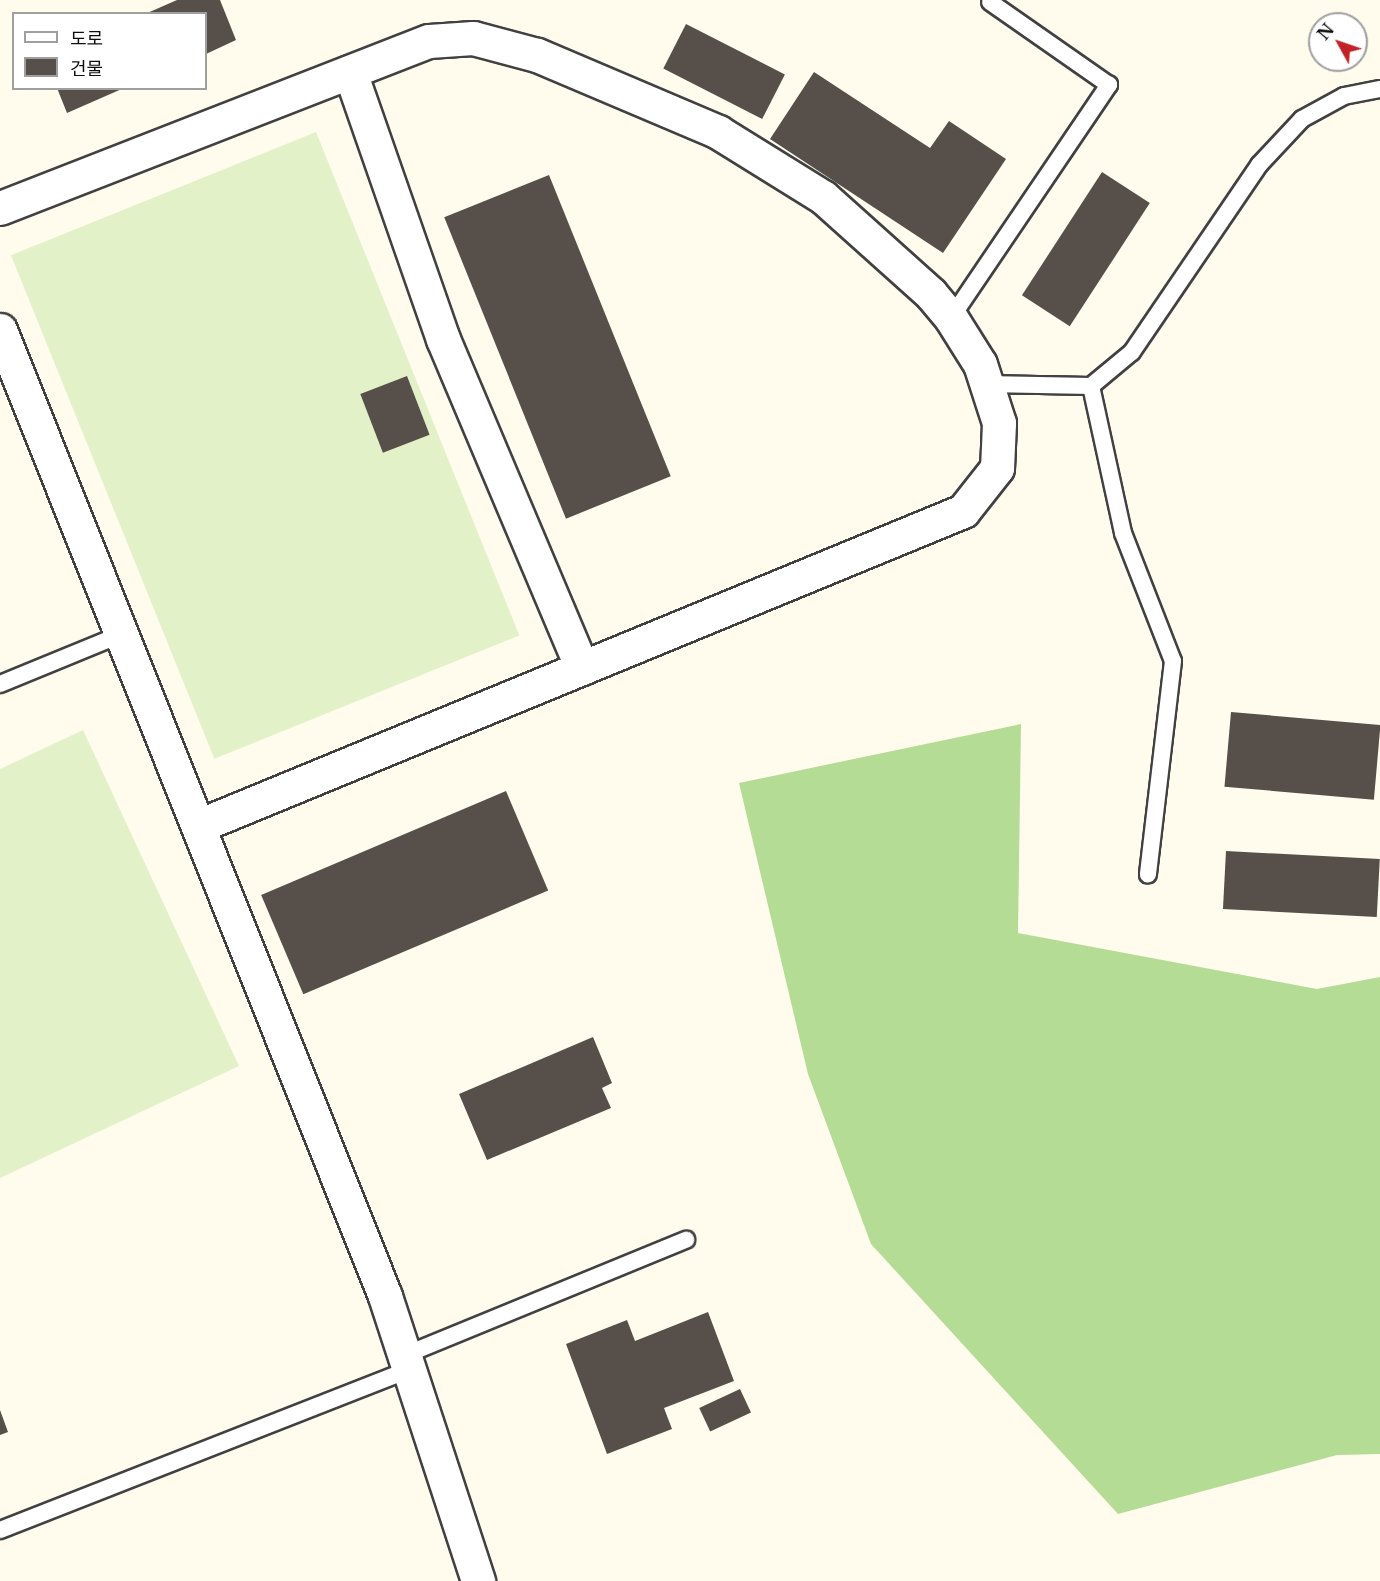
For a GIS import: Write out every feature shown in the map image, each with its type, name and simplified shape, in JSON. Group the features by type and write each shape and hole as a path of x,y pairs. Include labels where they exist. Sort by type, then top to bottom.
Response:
{"street":[{"path":"0,208 429,41 473,38 537,55 718,132 823,197 931,294 951,318 980,364 999,423 997,468 963,511 198,826"},
{"path":"350,72 443,339 582,668"},
{"path":"0,330 408,1362 478,1581"}],"lane":[{"path":"951,318 1109,85 990,2"},
{"path":"986,384 1091,386 1132,352 1259,165 1302,120 1344,96 1380,88"},
{"path":"1091,386 1123,533 1173,661 1148,875"},
{"path":"0,684 122,634"},
{"path":"0,1530 408,1362 686,1240"}],"green space":[{"path":"316,132 519,635 214,759 11,255"},
{"path":"1021,724 1018,933 1317,989 1380,977 1380,1454 1337,1455 1118,1514 871,1244 808,1074 739,783"},
{"path":"83,730 239,1066 0,1178 0,769"}],"building":[{"path":"177,0 220,0 236,40 207,54 207,12 150,12"},
{"path":"686,24 785,74 762,119 663,69"},
{"path":"814,72 930,148 949,121 1006,159 943,253 770,139"},
{"path":"58,90 119,90 67,113"},
{"path":"1102,172 1150,203 1070,326 1022,295"},
{"path":"549,175 671,476 566,519 444,217"},
{"path":"407,376 430,435 383,453 360,394"},
{"path":"1231,712 1380,725 1374,800 1224,787"},
{"path":"506,791 548,890 303,994 261,895"},
{"path":"1226,851 1380,859 1377,917 1223,909"},
{"path":"593,1037 612,1083 602,1088 611,1108 487,1160 459,1094"},
{"path":"708,1312 734,1381 664,1408 672,1429 607,1454 566,1344 627,1320 635,1341"},
{"path":"740,1389 751,1413 710,1432 699,1408"},
{"path":"0,1410 8,1432 0,1435"}]}
